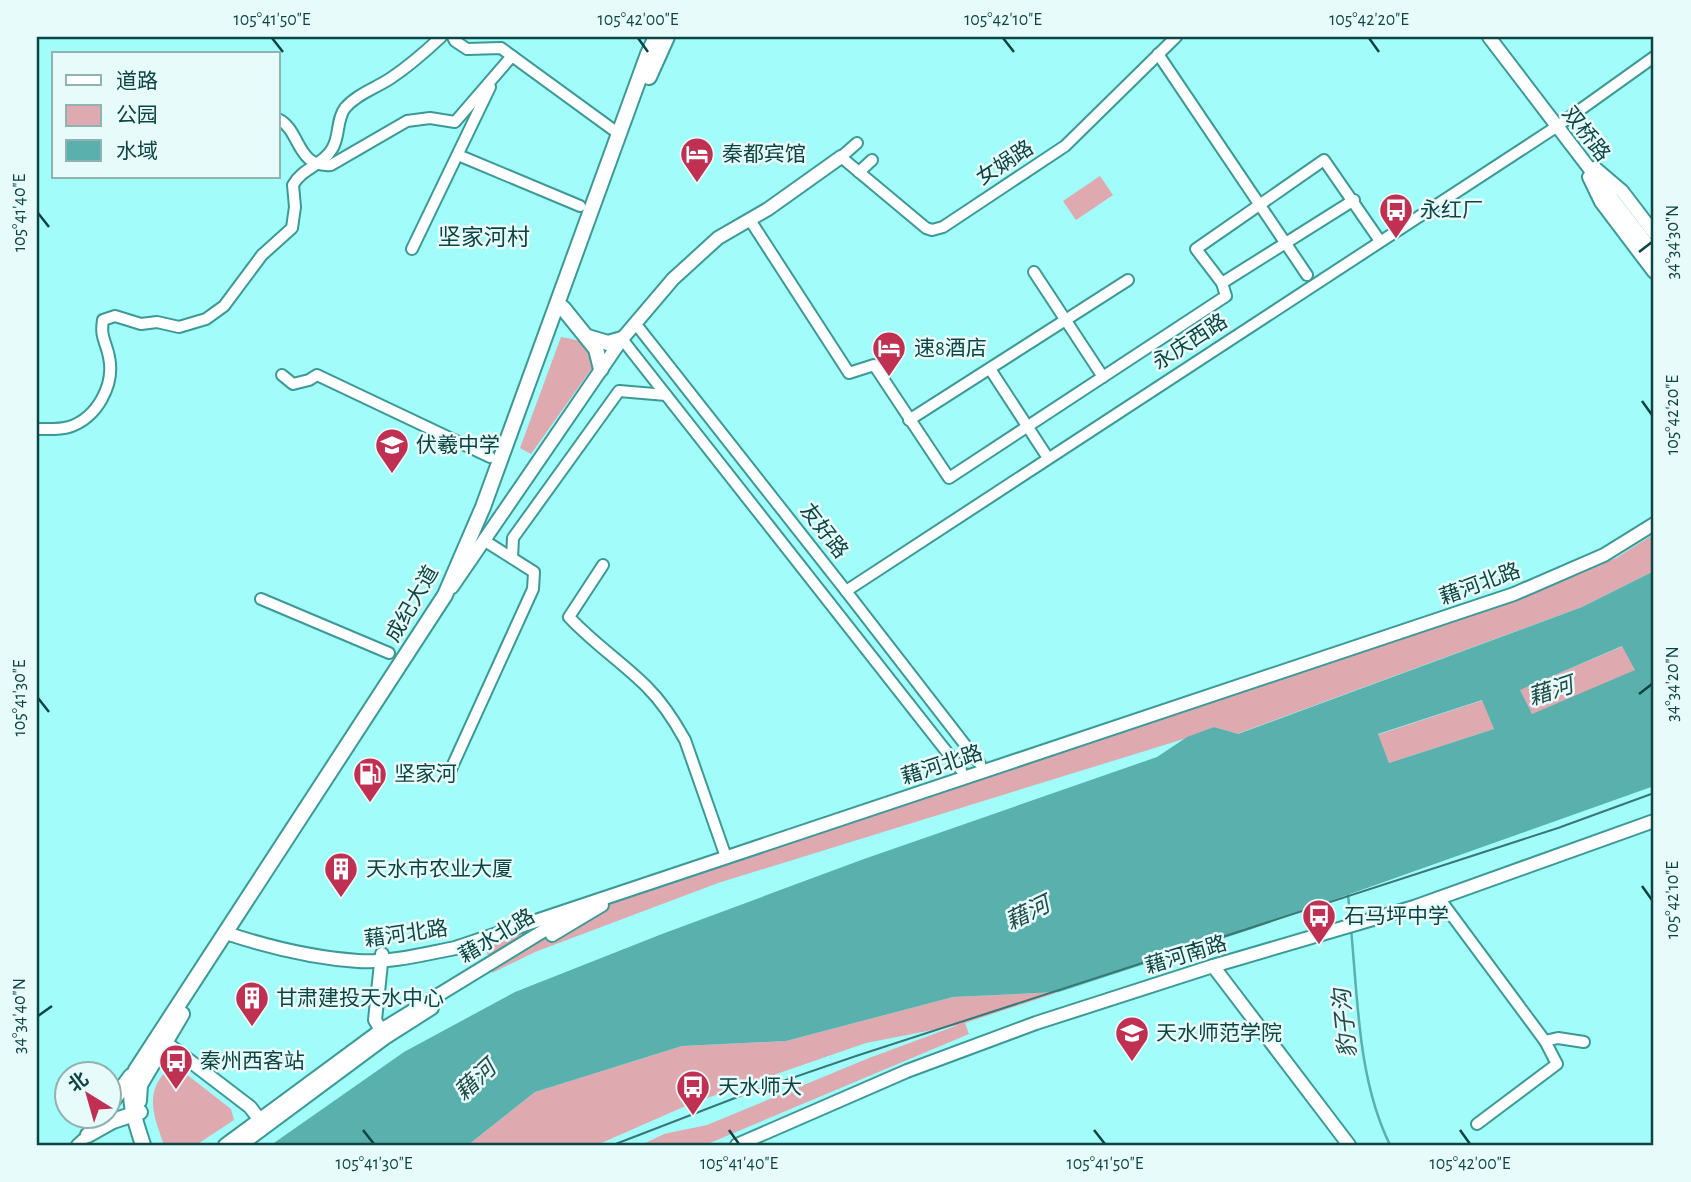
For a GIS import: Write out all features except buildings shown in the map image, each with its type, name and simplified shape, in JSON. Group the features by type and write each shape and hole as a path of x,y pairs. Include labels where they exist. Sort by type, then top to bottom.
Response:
{"highway":[{"name":"成纪大道","path":"143,1145 137,1114 139,1085 231,931 445,595 483,508 656,37"},
{"name":"成纪大道","path":"150,1145 130,1100 130,1084 136,1070 231,931 450,597 493,506 563,308 653,67 667,37"},
{"path":"563,308 596,349 601,369"},
{"path":"588,337 608,343 622,339"},
{"path":"122,1088 136,1070"},
{"path":"86,1142 113,1121 137,1114"}],"main road":[{"name":"双桥路","path":"1489,37 1654,253"},
{"path":"1576,152 1622,191 1654,233"},
{"path":"1576,152 1601,202 1654,272"},
{"path":"445,595 485,541 622,339 673,279 710,244 750,220 841,157"},
{"name":"藉河北路","path":"725,853 961,770 1512,587 1601,548 1654,515"},
{"name":"藉河北路","path":"231,931 293,951 359,961 453,941 1514,594 1604,555 1654,524"},
{"name":"藉河南路","path":"737,1145 920,1066 1036,1023 1439,898 1654,821"},
{"name":"藉河北路","path":"382,956 455,948 586,905 621,888"},
{"name":"藉水北路","path":"383,1034 507,961 621,888"},
{"name":"藉水北路","path":"225,1145 263,1123 383,1034 586,905"},
{"path":"382,956 375,1020 383,1034"},
{"path":"1213,966 1349,1145"},
{"path":"165,1042 250,1107 263,1123"},
{"name":"藉水北路","path":"241,1145 263,1123"}],"street":[{"path":"317,165 333,148 344,109 359,96 412,63 441,37"},
{"path":"453,37 467,49 501,48 619,134"},
{"name":"女娲路","path":"841,157 926,228 932,230 943,226 1065,146 1175,37"},
{"path":"1158,54 1307,275"},
{"path":"37,429 71,426 96,408 108,385 110,359 101,334 103,320 115,316 141,324 157,322 179,327 206,318 224,306 262,255 292,229 295,216 293,185 303,171 317,165 331,165 407,121 430,118 455,122 512,57"},
{"name":"永庆西路","path":"846,590 1556,127 1654,57"},
{"path":"412,249 496,75"},
{"path":"280,120 285,122 303,153 317,165"},
{"path":"841,157 857,143"},
{"path":"458,155 580,206"},
{"path":"859,172 872,160"},
{"path":"750,220 849,373 874,365 949,478 1226,296 1222,283 1196,249 1324,160 1380,241"},
{"path":"1222,283 1353,200"},
{"path":"1034,272 1103,377"},
{"path":"909,420 1128,280"},
{"name":"友好路","path":"635,323 980,764"},
{"name":"友好路","path":"622,339 961,770"},
{"path":"990,369 1048,458"},
{"path":"282,374 293,384 317,375 490,457"},
{"path":"512,558 513,538 620,391 666,395"},
{"path":"451,769 533,589 534,572 485,541"},
{"path":"603,565 569,617 587,637 648,688 676,723 685,740 725,853"},
{"path":"261,599 389,653"},
{"path":"1439,898 1545,1041 1557,1064 1477,1124"},
{"path":"1545,1041 1558,1038 1584,1042"}],"green space":[{"path":"1100,176 1113,195 1076,220 1063,201"},
{"path":"561,337 588,346 595,364 531,454 520,448"},
{"path":"1654,534 1654,571 1582,607 1237,734 1214,727 1187,738 718,883 535,952 492,973 486,948 575,912 1012,764 1297,673 1538,591 1616,558"},
{"path":"1623,646 1636,670 1532,715 1519,690"},
{"path":"1483,700 1494,729 1389,763 1377,735"},
{"path":"1059,992 965,1023 969,1034 705,1145 641,1145 664,1134 707,1125 869,1058 958,1025 866,1043 690,1104 597,1145 468,1145 535,1092 682,1046 786,1041 953,997"},
{"path":"177,1067 231,1109 234,1120 196,1145 164,1145 156,1121 153,1104 155,1088 165,1073"}],"water":[{"name":"藉河","path":"1654,571 1654,786 1252,929 1059,992 953,997 786,1041 682,1046 535,1092 468,1145 271,1145 404,1052 515,992 864,859 1157,757 1187,737 1214,727 1238,734 1582,607","holes":["1622,646 1635,670 1532,714 1520,690","1482,700 1494,729 1389,763 1378,734"]}],"waterway":[{"name":"豹子沟","path":"1348,895 1351,923"},
{"name":"豹子沟","path":"1351,929 1365,1067 1379,1120 1390,1145"}],"tram line":[{"path":"613,1145 748,1093 856,1056 1558,828 1654,793"}],"place":[{"name":"秦都宾馆","path":"697,184"},
{"name":"永红厂","path":"1396,240"},
{"name":"速8酒店","path":"889,378"},
{"name":"伏羲中学","path":"392,475"},
{"name":"坚家河","path":"370,804"},
{"name":"天水市农业大厦","path":"341,899"},
{"name":"石马坪中学","path":"1319,946"},
{"name":"甘肃建投天水中心","path":"252,1028"},
{"name":"天水师范学院","path":"1132,1063"},
{"name":"秦州西客站","path":"176,1091"},
{"name":"天水师大","path":"693,1117"}],"district":[{"name":"坚家河村","path":"484,238"}]}
